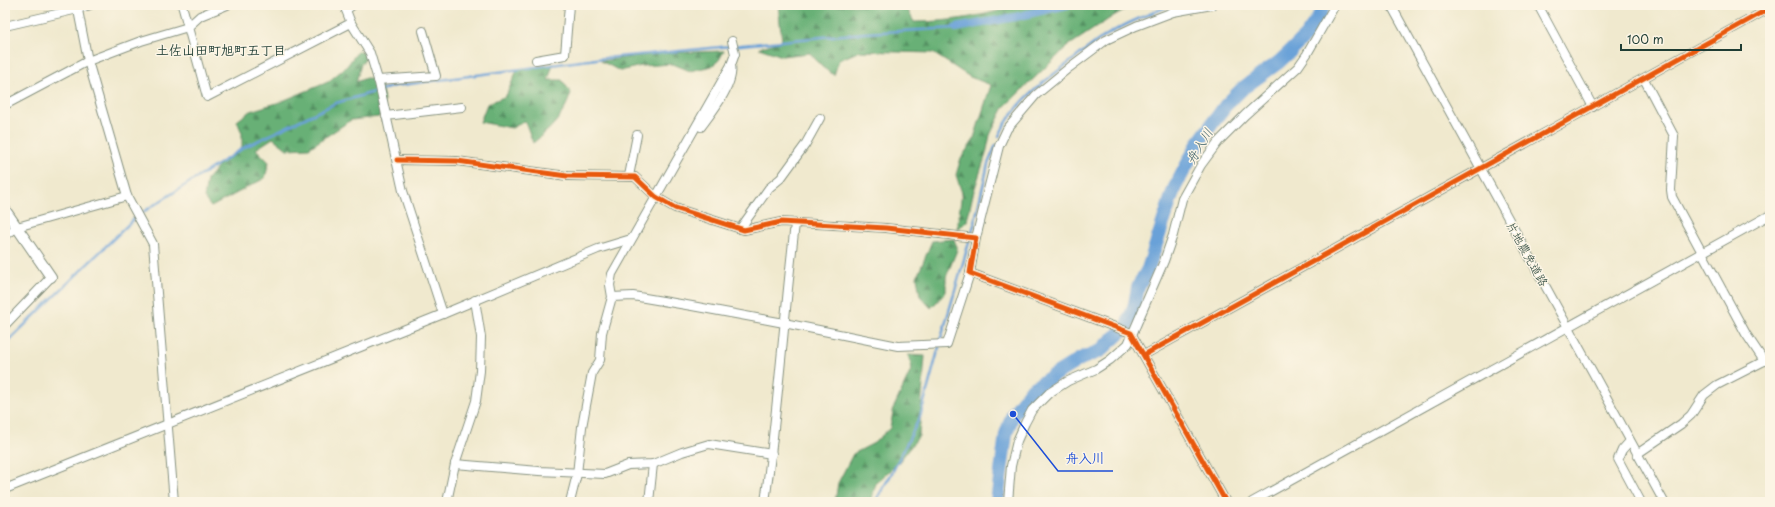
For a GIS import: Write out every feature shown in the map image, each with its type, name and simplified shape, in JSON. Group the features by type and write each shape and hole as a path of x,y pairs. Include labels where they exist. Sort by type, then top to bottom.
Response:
{"street":[{"path":"5,26 90,5"},
{"path":"182,5 207,97 351,23"},
{"path":"5,105 88,62 141,41 188,27 200,16 227,5"},
{"path":"536,60 565,55 569,5"},
{"path":"612,297 633,296 784,323 898,346 947,344 970,273 975,238 999,146 1007,129 1036,95 1106,40 1136,26 1173,12 1212,5"},
{"path":"1008,502 1011,466 1017,441 1024,423 1032,410 1049,393 1068,381 1096,369 1110,360 1128,344 1131,333 1164,261 1182,199 1201,165 1218,142 1245,114 1298,67 1335,5"},
{"name":"片地農免道路","path":"1391,5 1664,502"},
{"path":"1538,5 1594,107"},
{"path":"77,7 88,62 127,196 153,244 174,502"},
{"path":"348,7 351,23 370,53 378,81 403,191 443,314"},
{"path":"1144,355 1594,107 1770,8"},
{"path":"378,81 436,76 423,31"},
{"path":"570,502 577,474 582,427 592,373 600,360 602,333 612,297 610,285 612,274 731,65 735,54 732,41"},
{"path":"1637,454 1681,424 1691,415 1704,395 1717,385 1767,359 1746,334 1672,197 1671,190 1674,136 1644,79"},
{"path":"386,116 462,108"},
{"path":"740,229 769,188 781,178 805,145 820,118"},
{"path":"629,176 637,135"},
{"path":"396,160 457,161 567,176 634,176 656,197 675,208 744,230 781,222 886,228 975,238"},
{"path":"5,236 17,227 127,196"},
{"path":"5,210 51,277 5,325"},
{"path":"1252,502 1770,215"},
{"path":"765,502 772,454 784,323 796,224"},
{"path":"5,489 443,314 598,250 631,239"},
{"path":"970,273 1131,333 1226,502"},
{"path":"447,502 455,464 476,401 482,337 475,300"},
{"path":"1630,440 1622,450 1618,459 1641,502"},
{"path":"455,464 577,474 605,474 628,465 653,464 682,452 710,444 772,454"},
{"path":"649,502 653,464"}],"green space":[{"path":"778,5 905,5 914,22 950,20 986,14 1009,8 1010,5 1139,5 1128,8 1115,15 1068,46 1004,107 990,135 967,221 957,229 962,193 956,175 961,158 973,141 991,85 970,77 933,53 860,51 839,60 834,75 822,67 810,53 782,56 759,48 782,41"},
{"path":"358,51 368,54 361,64 356,82 366,78 380,79 384,101 379,117 351,120 309,148 287,149 273,138 256,149 269,162 265,178 211,207 204,198 207,179 220,164 242,148 242,133 237,121 250,111 280,102 328,82 347,66"},
{"path":"724,51 719,60 712,66 690,71 673,64 641,66 620,71 601,61 663,53"},
{"path":"553,64 548,80 562,80 571,93 561,115 546,132 533,143 525,121 512,128 480,122 487,104 506,96 517,70"},
{"path":"954,239 957,250 946,277 946,292 931,308 920,296 917,277 932,241"},
{"path":"908,355 925,356 919,436 898,463 876,483 871,502 835,502 838,483 853,454 874,443 890,428 894,407 912,368"}],"waterway":[{"path":"956,28 1067,5"},
{"path":"999,136 1013,113 1033,92 1055,73 1105,36 1146,15 1172,5"},
{"name":"舟入川","path":"997,502 1006,434 1013,414 1032,389 1080,359 1100,351 1127,326 1135,304 1138,287 1148,269 1174,189 1199,142 1225,106 1243,88 1279,62 1305,37 1318,19 1324,5"},
{"path":"140,214 245,147 336,103 395,86 596,59 864,33 956,28"},
{"path":"940,342 974,225 988,164 996,145"},
{"path":"5,344 136,217"},
{"path":"875,502 892,473 920,417 939,347"}],"cycle path":[{"path":"1144,355 1770,8"},
{"path":"397,160 457,161 567,176 635,177 656,197 675,208 744,230 781,222 886,228 976,238 970,273 1131,333 1226,502"}],"place":[{"name":"舟入川","path":"1013,414"}],"district":[{"name":"土佐山田町旭町五丁目","path":"221,50"}]}
